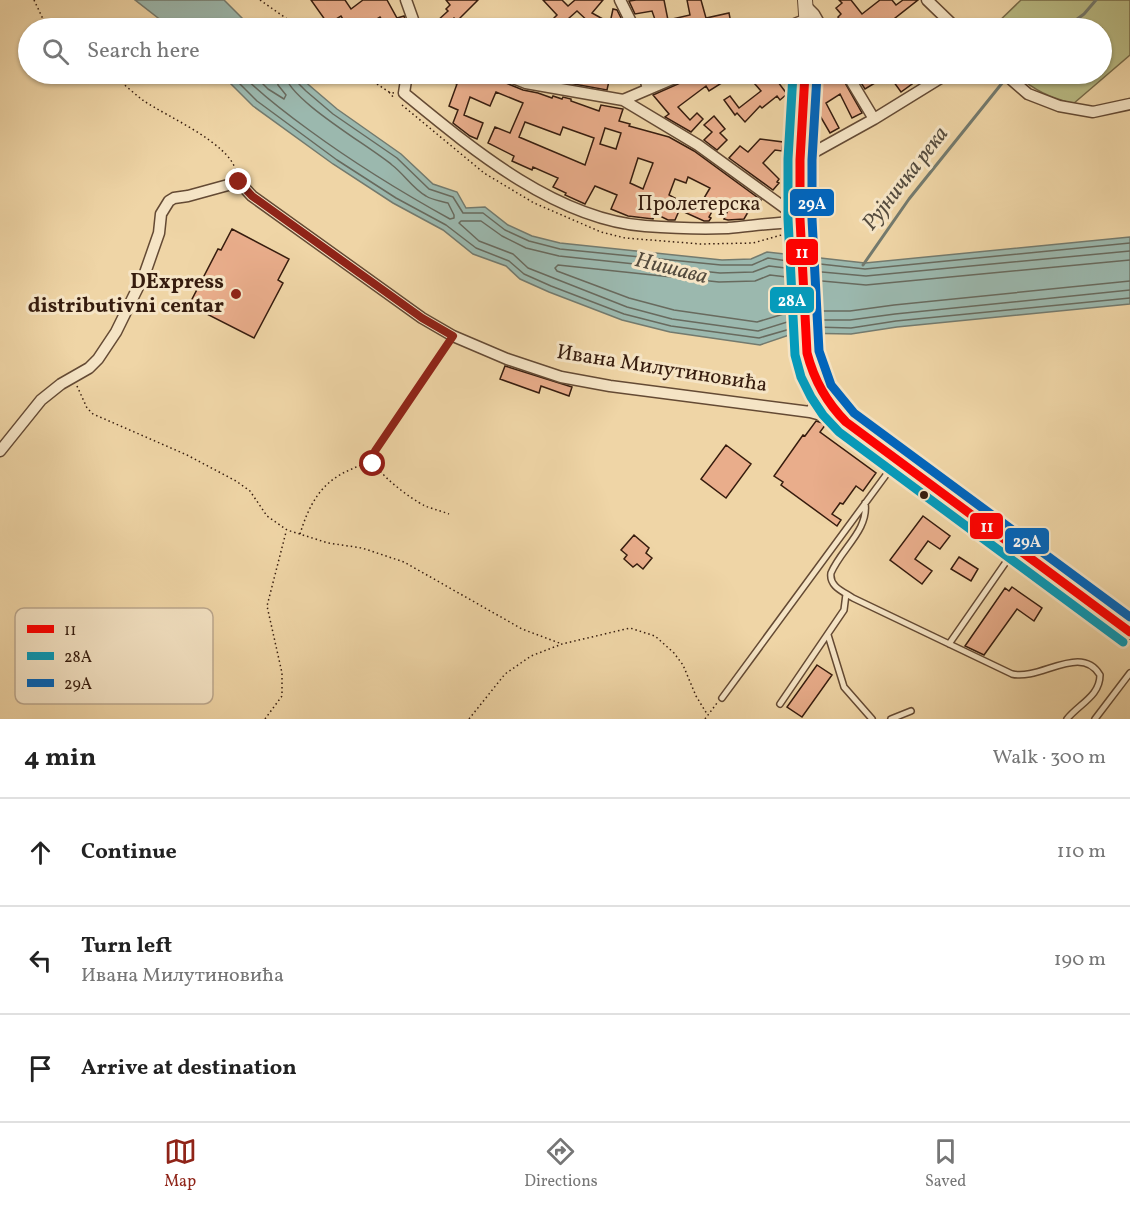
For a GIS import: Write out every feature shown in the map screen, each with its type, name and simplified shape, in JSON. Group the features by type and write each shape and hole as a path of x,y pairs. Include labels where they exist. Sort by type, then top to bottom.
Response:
{"street":[{"path":"406,0 412,18"},
{"path":"620,0 629,18"},
{"path":"927,0 946,18"},
{"path":"404,93 405,84"},
{"path":"532,84 622,100 698,144 800,221"},
{"path":"647,84 648,89"},
{"path":"622,100 660,84"},
{"name":"Ивана Милутиновића","path":"805,84 800,160 801,248 807,353 811,371 821,393 846,422 1130,632"},
{"path":"853,84 874,119"},
{"path":"800,160 931,84"},
{"path":"1017,84 1034,98 1068,108 1093,112 1130,104"},
{"name":"Пролетерска","path":"404,93 455,135 505,170 565,203 597,216 622,223 687,228 728,228 800,221"},
{"path":"0,452 41,400 72,377 89,368 98,359 116,332 154,251 161,214 165,206 174,198 239,182"},
{"name":"Ивана Милутиновића","path":"239,182 252,196 422,318 453,336 507,359 561,377 610,386 810,412 846,422"},
{"path":"810,412 821,393"}],"lane":[{"path":"722,698 897,460"},
{"path":"865,503 864,521 831,573 830,579 833,585 846,594 1012,674 1022,676 1074,661 1090,665 1100,675 1100,685 1095,693 1075,709 1067,719"},
{"path":"949,644 1016,548"},
{"path":"780,704 844,610 846,594"},
{"path":"828,635 844,687 872,719"},
{"path":"1106,719 1096,717 1130,673"},
{"path":"891,719 911,711"}],"path":[{"path":"34,0 43,18"},
{"path":"260,0 286,18"},
{"path":"123,84 143,100 210,141 234,162 239,182"},
{"path":"377,84 389,92 404,93"},
{"path":"300,534 307,511 325,488 336,477 372,457 453,336"},
{"path":"72,377 87,408 93,414 197,460 236,480 250,491 267,516 287,530 328,543 362,548 404,562 522,629 562,644"},
{"path":"372,457 377,469 409,495 423,505 449,514"},
{"path":"265,719 282,696 282,674 267,606 287,530"},
{"path":"469,719 506,674 531,656 562,644 630,628 655,636 683,665 696,696 708,714"},
{"path":"705,719 722,698"}],"green space":[{"path":"1021,0 1130,0 1130,55 1112,70 1112,18 1002,18"},
{"path":"1096,84 1073,104 1043,93 1030,85"}],"water":[{"path":"135,0 224,0 242,18 158,18"},
{"name":"Нишава","path":"231,84 308,84 337,109 401,154 433,184 457,192 466,208 485,207 508,225 532,236 560,243 722,260 751,259 767,252 865,263 1130,237 1130,304 897,327 851,334 795,333 760,345 670,332 622,320 549,292 520,279 506,266 473,254 443,230 393,203 333,164 253,106"}],"building":[{"path":"311,0 345,0 351,9 363,0 387,0 397,18 342,18 341,16 324,18"},
{"path":"446,0 478,0 460,18 440,18 448,11 446,9 450,5"},
{"path":"543,0 562,0 568,6 575,0 603,0 592,13 601,18 585,18 577,11 569,18 554,18 557,15"},
{"path":"664,0 668,18 654,18 652,11 635,14 629,1"},
{"path":"687,0 701,0 706,18 677,18 690,15"},
{"path":"839,0 851,0 862,14 880,0 892,0 896,5 903,0 918,0 895,18 839,18 841,14 836,8 842,3"},
{"path":"613,9 617,10 621,18 611,18"},
{"path":"729,13 730,18 706,18"},
{"path":"457,84 508,84 552,98 553,96 571,99 571,101 599,111 601,105 623,109 619,121 669,137 694,151 761,200 756,209 751,207 744,219 728,220 724,219 729,208 718,201 709,221 682,211 679,211 675,220 668,220 654,213 653,219 628,216 611,209 617,195 595,186 585,204 553,187 558,178 512,161 514,156 488,143 495,127 510,133 523,103 496,92 490,106 470,97 464,115 483,123 477,139 453,123 458,110 449,106","holes":["525,122 560,135 563,127 594,138 585,165 519,137","605,128 621,133 616,149 600,144","638,158 653,163 643,189 630,183","688,177 710,188 697,210 669,195 675,179 686,183"]},
{"path":"574,84 608,84 607,90"},
{"path":"678,84 720,84 709,91 706,86 678,107 690,120 697,113 703,119 691,132 665,117 669,114 653,95"},
{"path":"755,84 780,84 787,94 780,100 777,96 762,108 760,106 745,122 737,113 735,115 724,100 730,96 739,108 761,91"},
{"path":"813,84 846,84 862,113 852,118 840,94 826,103 839,128 830,133 812,102"},
{"path":"862,84 873,84 865,89"},
{"path":"895,84 912,84 901,92"},
{"path":"714,116 725,129 720,133 727,140 717,150 704,140 712,132 704,125"},
{"path":"760,139 783,142 782,151 775,150 763,163 779,179 777,182 779,183 773,190 729,158 740,146 748,152"},
{"name":"DExpress distributivni centar","path":"232,229 289,259 278,280 283,283 254,338 189,305 218,249 221,250"},
{"path":"505,366 572,387 569,396 541,386 539,393 500,379"},
{"path":"816,421 826,424 820,432 876,473 863,491 856,486 843,504 840,503 832,514 841,520 837,526 781,485 783,482 774,476 803,435 805,436"},
{"path":"726,445 751,464 726,498 701,479"},
{"path":"923,516 950,536 940,549 928,541 915,559 932,571 922,584 890,560"},
{"path":"634,535 649,548 646,553 652,558 643,569 637,564 633,567 624,559 627,555 621,550"},
{"path":"959,557 978,569 971,581 951,569"},
{"path":"1012,587 1042,608 1034,621 1017,609 984,655 965,646 1005,588 1009,591"},
{"path":"817,665 832,675 802,717 787,707"}],"waterway":[{"name":"Рујничка река","path":"1079,18 1096,0"},
{"name":"Рујничка река","path":"863,265 909,199 1001,84"}],"transit line":[{"name":"28А","path":"792,84 788,159 788,219 795,355 801,377 811,397 823,415 839,432 1123,642"},
{"name":"11","path":"804,84 800,160 800,219 807,353 813,372 832,407 846,422 1130,632"},
{"name":"29А","path":"816,84 812,160 812,219 819,351 831,385 854,413 1130,617"}],"place":[{"name":"DExpress distributivni centar","path":"236,294"}],"route":[{"path":"239,182 252,196 422,318 453,336 375,451 372,457 373,464"}]}
